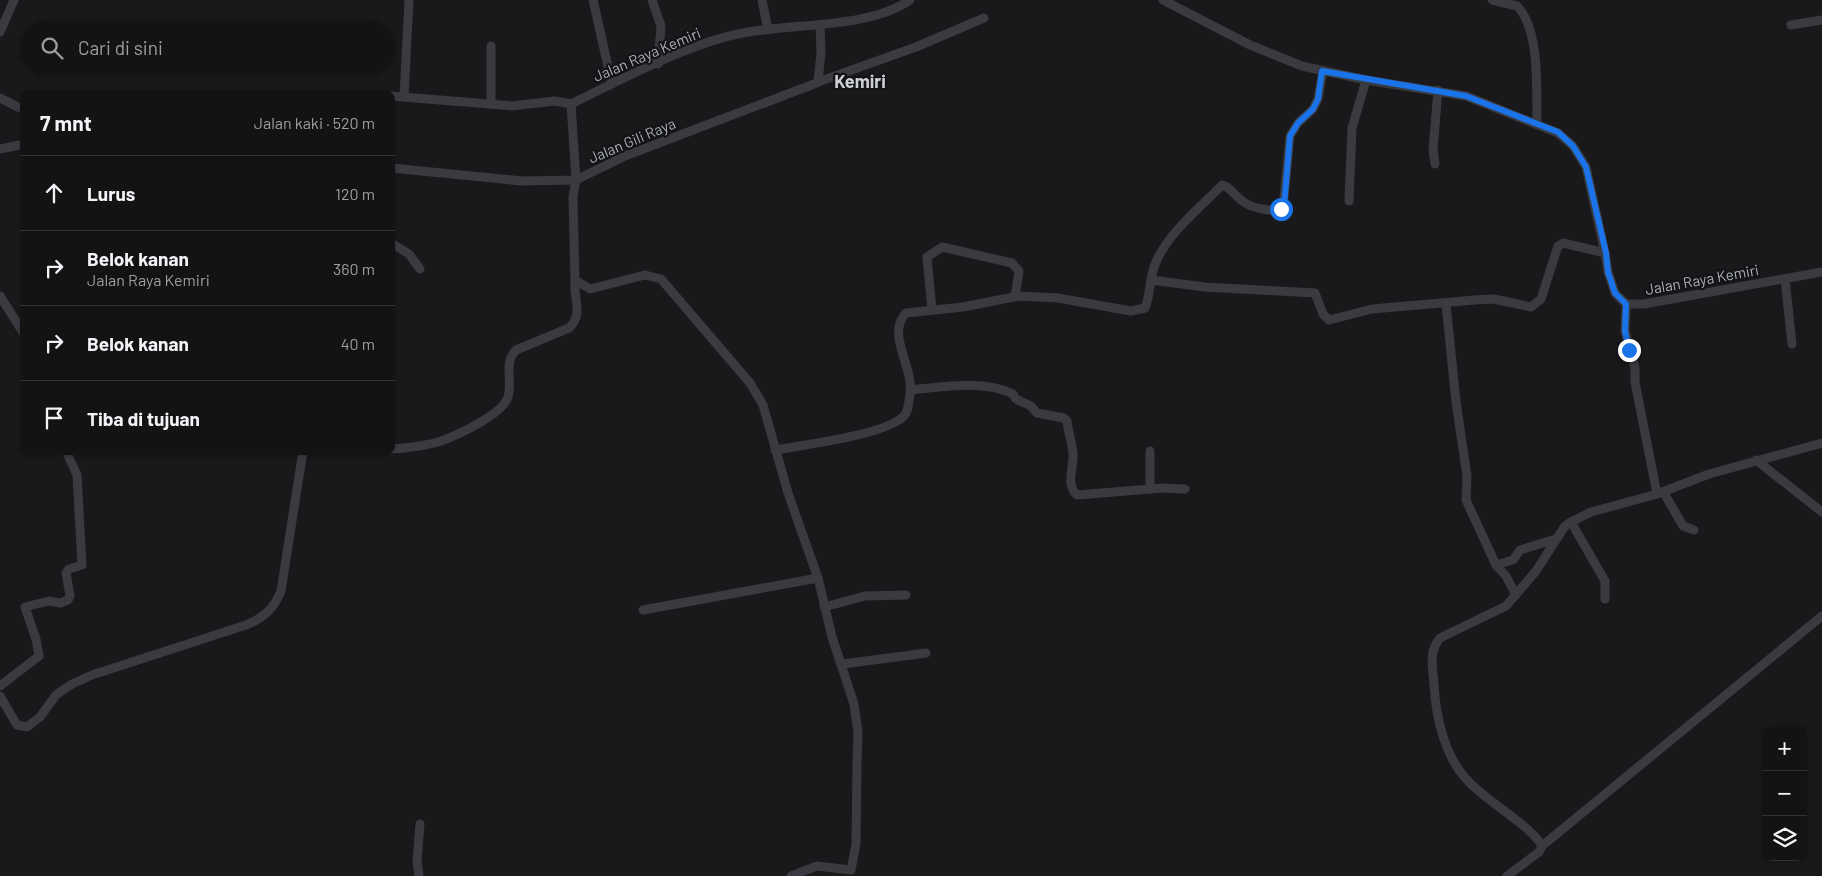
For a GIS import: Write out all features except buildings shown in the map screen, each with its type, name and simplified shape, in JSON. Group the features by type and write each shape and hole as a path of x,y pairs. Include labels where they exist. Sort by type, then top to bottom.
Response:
{"street":[{"path":"0,32 14,0"},
{"path":"404,97 409,0"},
{"path":"593,0 612,84"},
{"path":"652,0 661,26 658,64"},
{"path":"762,0 768,30"},
{"name":"Jalan Raya Kemiri","path":"395,96 512,106 555,102 571,104 612,84 716,40 768,30 820,25 883,13 910,0"},
{"name":"Jalan Raya Kemiri","path":"1163,0 1250,45 1279,57 1322,71 1466,96 1558,132 1573,146 1586,167 1606,253 1608,272 1615,293 1626,304 1644,304 1822,272"},
{"path":"1492,0 1511,3 1517,6 1525,19 1535,61 1537,124"},
{"name":"Jalan Gili Raya","path":"395,168 522,181 576,180 626,156 818,82 916,47 984,18"},
{"path":"1791,25 1822,20"},
{"path":"818,82 821,53 820,25"},
{"path":"491,46 491,104"},
{"path":"775,450 874,430 904,416 908,410 910,390 898,326 906,313 1016,297 1058,298 1132,311 1145,308 1155,263 1186,222 1222,185 1231,189 1241,201 1255,207 1274,210 1283,208 1290,136 1298,123 1313,109 1318,99 1322,71"},
{"path":"1349,201 1352,128 1366,80"},
{"path":"1435,164 1433,137 1438,90"},
{"path":"0,98 20,108"},
{"path":"395,448 441,441 495,414 508,400 509,359 512,354 516,350 569,328 576,323 578,316 575,280 574,196 576,180 571,104"},
{"path":"0,149 20,145"},
{"path":"1151,280 1204,286 1315,293 1323,314 1329,320 1372,309 1494,299 1531,307 1540,301 1558,246 1563,243 1606,253"},
{"path":"395,245 409,254 420,269"},
{"path":"932,310 927,258 932,252 942,247 1012,263 1019,271 1016,297"},
{"path":"575,280 590,289 645,275 661,279 750,383 763,405 788,493 818,578 832,637 843,664 854,704 858,732 856,844 851,873 818,866 791,876"},
{"path":"1785,279 1792,344"},
{"path":"0,296 20,328"},
{"path":"1446,304 1456,402 1467,476 1466,500 1496,565 1506,576 1516,595"},
{"path":"1626,304 1625,331 1636,373 1660,493 1683,526 1694,530"},
{"path":"910,390 956,386 992,386 1014,394 1016,399 1031,406 1037,413 1064,418 1067,421 1073,453 1070,482 1072,491 1077,496 1115,494 1150,489 1185,490"},
{"path":"1542,846 1533,834 1469,782 1456,765 1443,736 1436,708 1432,658 1433,646 1440,638 1506,606 1536,571 1565,526 1571,522 1591,512 1660,493 1709,474 1822,443"},
{"path":"1150,451 1150,489"},
{"path":"0,686 39,656 36,639 25,607 49,601 60,603 68,600 70,596 66,573 69,569 82,565 77,475 68,455"},
{"path":"0,696 17,725 27,727 40,718 56,695 72,684 92,675 246,625 266,615 277,601 281,591 302,455"},
{"path":"1756,460 1822,512"},
{"path":"1571,522 1605,581 1604,599"},
{"path":"1496,565 1513,560 1520,550 1556,539"},
{"path":"643,610 818,578"},
{"path":"824,606 865,596 906,595"},
{"path":"1507,876 1539,852 1542,846 1822,616"},
{"path":"843,664 926,653"},
{"path":"418,876 417,861 420,824"}],"district":[{"name":"Kemiri","path":"860,82"}],"route":[{"path":"1281,209 1284,206 1290,136 1298,123 1313,109 1318,99 1322,71 1466,96 1558,132 1573,146 1586,167 1606,253 1608,272 1615,293 1626,304 1625,331 1629,350"}]}
